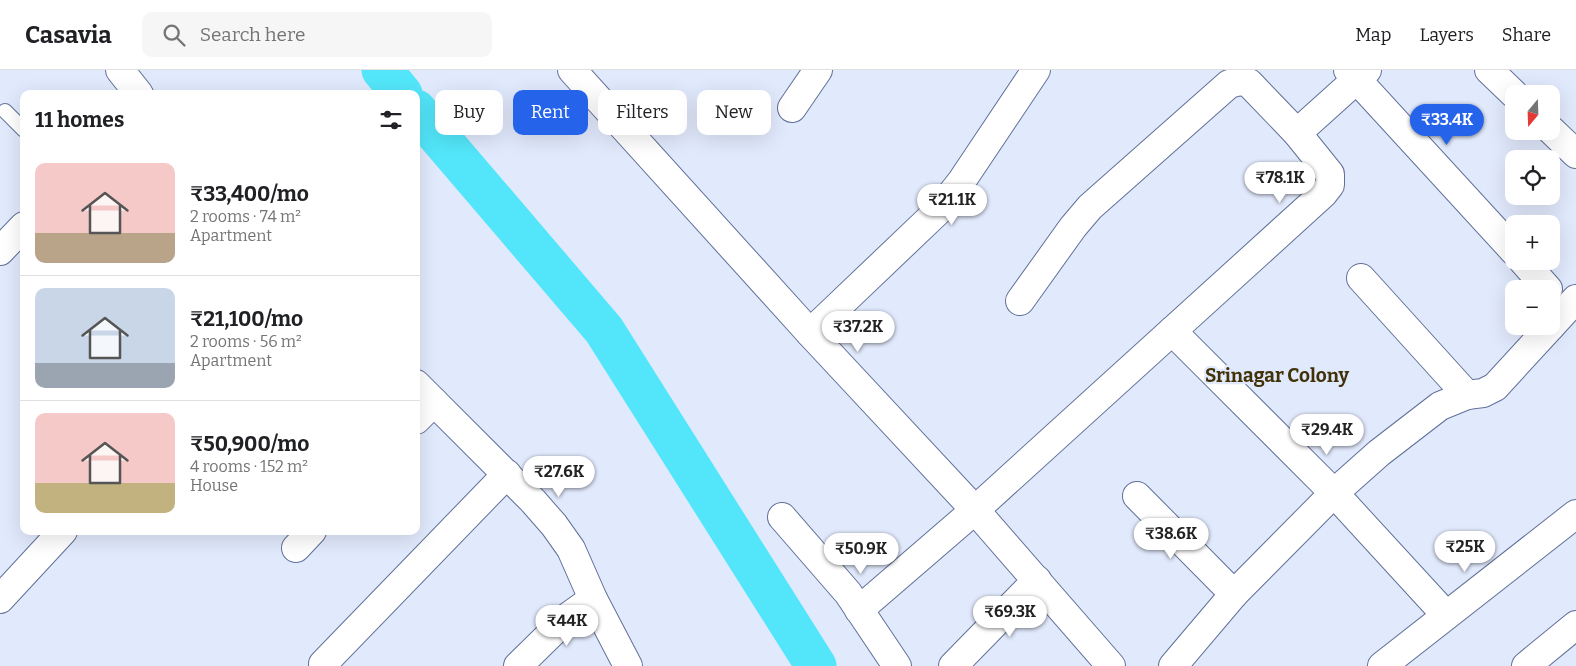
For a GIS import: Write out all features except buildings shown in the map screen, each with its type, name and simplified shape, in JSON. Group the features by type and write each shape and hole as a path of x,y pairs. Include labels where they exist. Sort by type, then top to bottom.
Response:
{"street":[{"path":"120,70 136,90"},
{"path":"572,70 810,333 975,510 1112,666"},
{"path":"792,108 818,70"},
{"path":"810,333 938,210 961,182 1036,70"},
{"path":"1489,70 1505,85"},
{"path":"1297,133 1357,73 1505,241"},
{"path":"859,610 975,510 1323,194 1330,185 1330,174 1297,133 1249,83 1240,81 1229,84 1090,207 1073,227 1020,301"},
{"path":"1560,139 1576,154"},
{"path":"0,251 20,230"},
{"path":"1531,270 1540,280"},
{"path":"1361,278 1467,394"},
{"path":"1172,331 1334,493 1446,615"},
{"path":"1173,666 1234,594 1334,493 1420,420 1440,406 1467,394 1483,393 1495,388 1538,335"},
{"path":"422,402 507,474 549,519 571,549 593,599 628,666"},
{"path":"323,664 507,474"},
{"path":"1137,496 1234,594"},
{"path":"1382,666 1576,514"},
{"path":"782,517 848,593 897,666"},
{"path":"0,599 59,535"},
{"path":"953,666 1037,580"},
{"path":"518,666 569,616 593,599"},
{"path":"1538,662 1576,626"}],"lane":[{"path":"5,111 20,126"}],"waterway":[{"path":"382,70 399,90"},
{"path":"420,115 604,330 816,666"}],"district":[{"name":"Srinagar Colony","path":"1277,375"}]}
